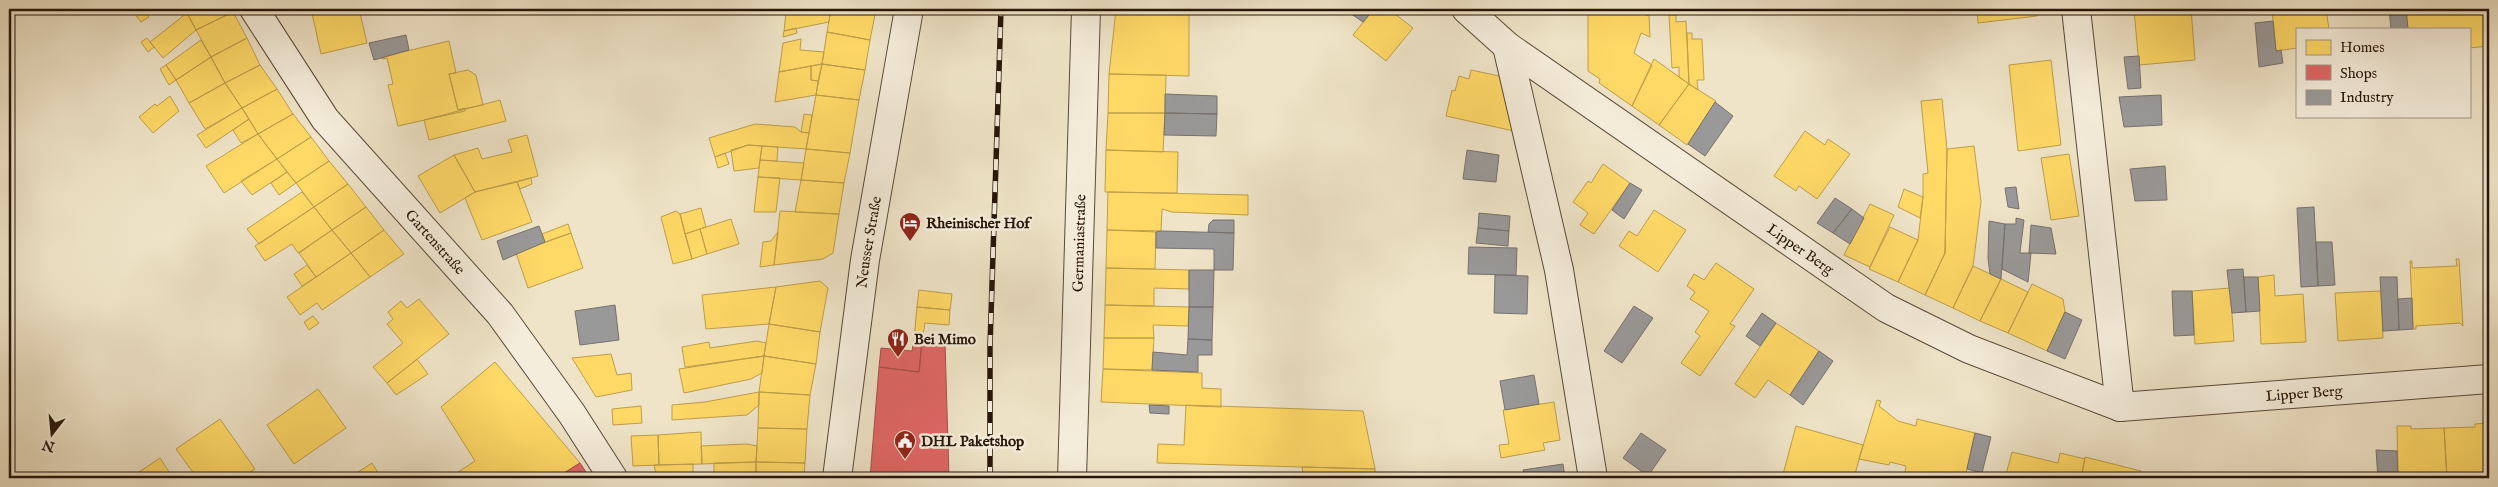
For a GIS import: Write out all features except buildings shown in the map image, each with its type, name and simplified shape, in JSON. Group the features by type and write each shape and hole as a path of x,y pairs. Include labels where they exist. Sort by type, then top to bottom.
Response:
{"street":[{"name":"Gartenstraße","path":"254,9 325,119 500,314 572,414 613,478"},
{"name":"Neusser Straße","path":"837,478 865,260 908,9"},
{"name":"Germaniastraße","path":"1072,478 1086,9"},
{"name":"Lipper Berg","path":"1466,9 1508,46 1886,308 1969,349 2120,407 2489,379"},
{"path":"2076,9 2120,407"},
{"path":"1508,46 1558,270 1593,478"}],"railway":[{"path":"990,478 990,346 1001,9"}],"place":[{"name":"Rheinischer Hof","path":"910,242"},
{"name":"Bei Mimo","path":"898,358"},
{"name":"DHL Paketshop","path":"905,460"}]}
